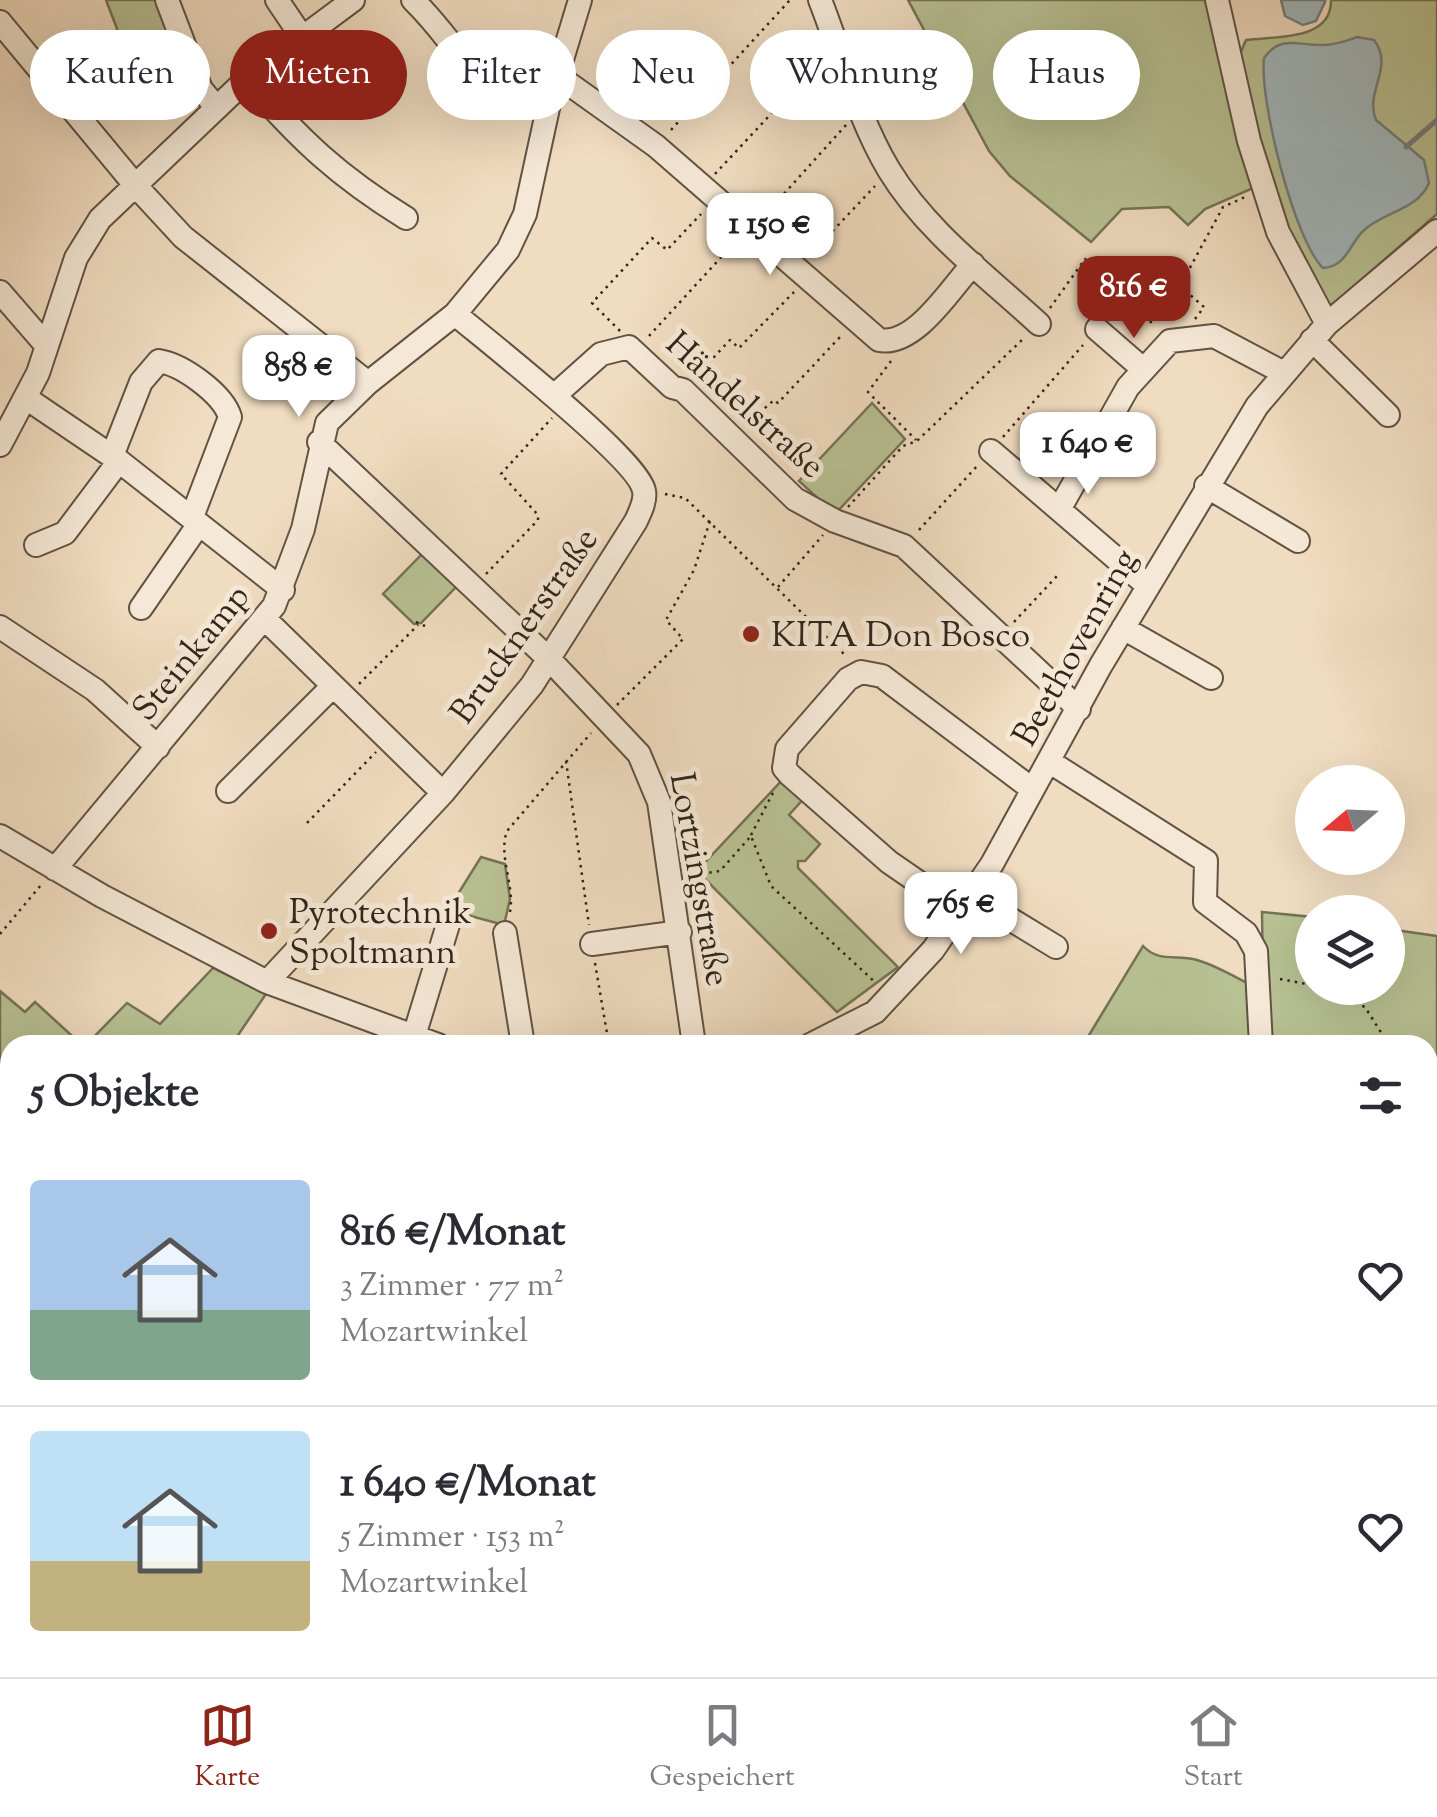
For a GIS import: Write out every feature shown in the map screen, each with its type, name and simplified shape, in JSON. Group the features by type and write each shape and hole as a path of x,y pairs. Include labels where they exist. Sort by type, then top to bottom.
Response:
{"street":[{"path":"167,0 201,89 216,108"},
{"path":"278,0 297,30"},
{"path":"312,30 353,0"},
{"path":"413,0 439,30"},
{"name":"Steinkamp","path":"571,30 580,0"},
{"path":"820,0 831,30"},
{"path":"1217,0 1234,32 1264,188 1278,232 1320,332 1388,415"},
{"path":"0,22 134,186 183,237 368,382"},
{"path":"576,89 656,146 879,340 890,342 908,334 973,264"},
{"path":"0,445 26,398 86,238 134,186 230,95"},
{"path":"285,120 348,182 406,218"},
{"name":"Steinkamp","path":"56,869 265,619 283,590 303,530 319,442 327,423 368,382 454,314 508,250 525,214 546,120"},
{"path":"865,120 889,170 924,218 1039,324"},
{"name":"Beethovenring","path":"831,1035 861,1021 892,998 966,903 1206,486 1284,373 1320,332 1437,231"},
{"path":"0,292 46,344"},
{"path":"454,314 559,401 640,479 644,491"},
{"path":"1097,329 1144,369"},
{"path":"1060,508 1128,387 1176,338 1214,336 1284,373"},
{"name":"Händelstraße","path":"559,401 601,354 632,349 672,387 683,390 795,498 835,521 904,546 1078,709"},
{"path":"36,545 64,533 115,459 140,382 159,361 171,363 220,399 230,417 195,521 141,608"},
{"path":"26,398 115,459 283,590"},
{"name":"Lortzingstraße","path":"319,442 550,660 606,716 651,774 672,878 693,1035"},
{"path":"991,451 1148,586"},
{"path":"1206,486 1298,540"},
{"name":"Brucknerstraße","path":"267,982 443,793 550,660 636,521 644,491"},
{"path":"265,619 443,793"},
{"path":"0,628 95,690 158,747"},
{"path":"1123,628 1211,678"},
{"path":"1032,789 882,676 861,672 848,679 787,750 784,768 889,862 1056,947"},
{"path":"228,791 338,692"},
{"path":"1050,762 1200,854 1208,868 1202,893 1204,902 1252,941 1260,976 1262,1035"},
{"path":"0,836 267,982 411,1035"},
{"path":"414,1035 450,918"},
{"path":"592,944 680,932"},
{"path":"505,933 521,1035"}],"path":[{"path":"656,146 790,0"},
{"path":"770,120 709,192 667,250 652,238 592,303 617,324 632,349 851,120"},
{"path":"683,390 730,340 740,348 889,170"},
{"path":"778,588 903,446 917,441 1039,324 1085,259 1176,338 1204,307 1180,286 1223,207 1264,188"},
{"path":"732,438 774,400 778,403 854,320"},
{"path":"890,342 888,368 868,392 917,441"},
{"path":"472,588 538,520 538,514 500,474 559,401"},
{"path":"644,491 685,498 861,672"},
{"path":"505,933 512,900 504,841 513,822 606,716 683,639 666,620 694,570 710,521"},
{"path":"1002,634 1057,576"},
{"path":"338,692 417,624 424,626"},
{"path":"307,823 387,740"},
{"path":"566,761 608,1035"},
{"path":"672,878 720,871 750,836 771,793 790,775"},
{"path":"750,836 771,886 892,998"},
{"path":"0,934 56,869"},
{"path":"1260,976 1295,982"},
{"path":"1358,1005 1365,1008 1383,1035"}],"green space":[{"path":"106,0 157,0 169,30 117,30"},
{"path":"908,0 1210,0 1260,185 1205,209 1188,225 1169,207 1122,209 1091,242 1010,176 989,151 972,120 973,30 924,30"},
{"path":"1331,0 1437,0 1437,214 1332,305 1326,304 1286,237 1237,61 1246,40 1312,30 1329,13"},
{"path":"872,403 905,439 835,514 799,481"},
{"path":"423,553 457,586 421,623 414,624 383,594"},
{"path":"785,777 806,796 789,815 820,844 805,861 798,861 798,868 898,967 837,1012 697,871"},
{"path":"481,857 505,864 510,899 504,925 448,910"},
{"path":"1262,912 1295,915 1295,1005 1405,1005 1405,931 1437,936 1437,1035 1264,1035"},
{"path":"1143,946 1162,956 1205,963 1257,988 1256,1035 1089,1035"},
{"path":"213,968 266,994 238,1035 96,1035 127,1003 160,1024"},
{"path":"0,991 25,1012 35,1002 71,1035 0,1035"}],"water":[{"path":"1281,0 1325,2 1316,21 1303,25 1285,16"},
{"path":"1357,37 1374,40 1380,50 1381,70 1373,110 1376,120 1424,160 1429,183 1417,200 1371,224 1337,264 1323,268 1301,229 1281,168 1267,104 1264,58 1284,44 1328,45"}],"waterway":[{"path":"1406,147 1437,120"}],"place":[{"name":"KITA Don Bosco","path":"751,634"},
{"name":"Pyrotechnik Spoltmann","path":"269,931"}]}
